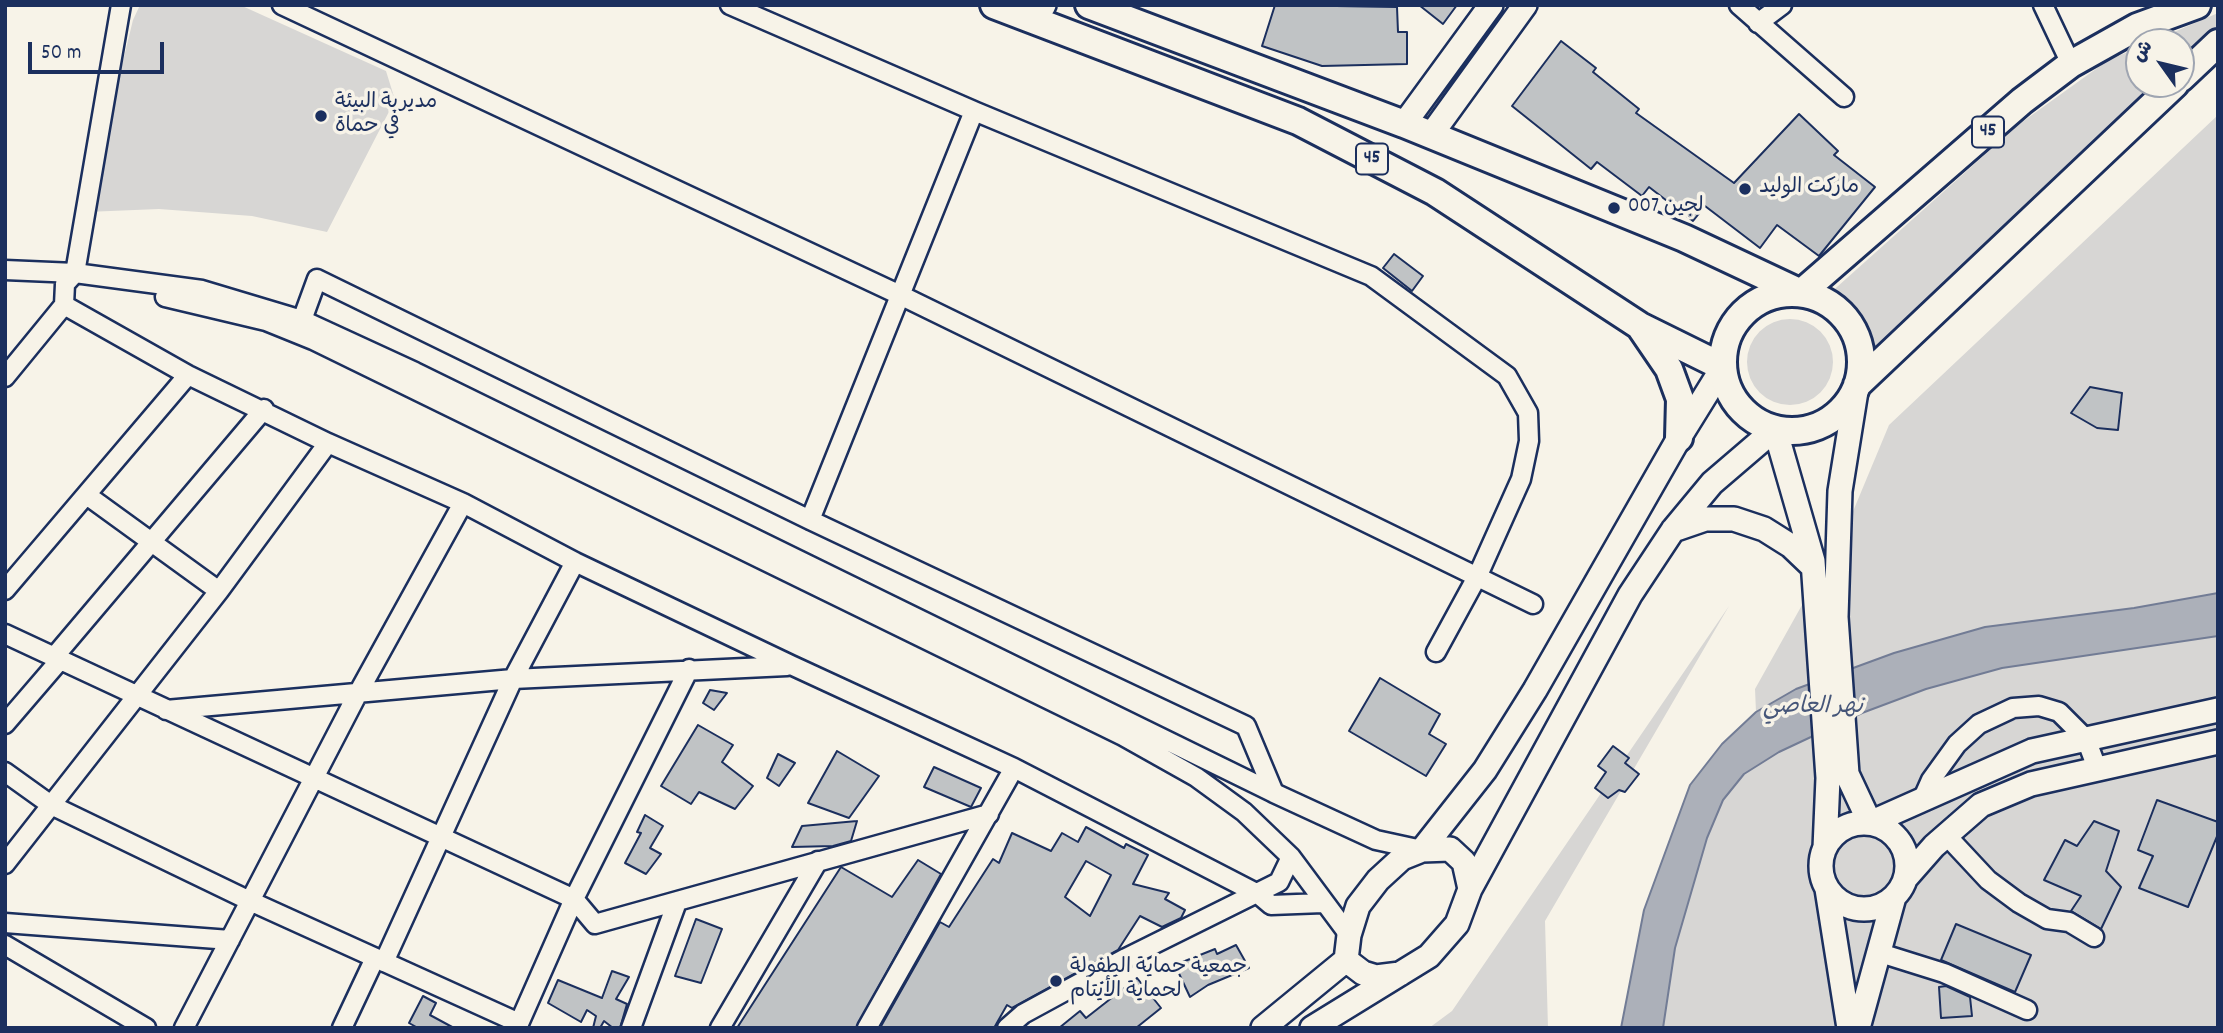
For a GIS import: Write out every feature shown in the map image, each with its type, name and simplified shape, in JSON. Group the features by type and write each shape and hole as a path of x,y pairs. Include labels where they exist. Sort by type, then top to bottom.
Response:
{"highway":[{"name":"45","path":"994,5 1039,13 1298,121 1435,192 1640,326 1723,367"},
{"name":"45","path":"1088,5 1404,124 1684,237 1801,293 2022,101 2071,64 2137,27 2197,5"},
{"path":"2195,65 2218,43"},
{"path":"1857,385 1861,366 1855,332 1833,306 1801,293 1786,293 1767,298 1745,312 1730,333 1723,367 1734,400 1759,423 1775,429 1810,429 1826,423 1840,413 1857,385 2160,98"},
{"path":"1640,326 1669,369 1680,399 1679,438"}],"main road":[{"path":"1404,124 1491,5"},
{"path":"1431,135 1525,5"},
{"path":"1422,850 1485,771 1528,702 1679,438 1723,367"},
{"path":"1849,1028 1828,889 1821,869 1838,776 1828,632 1840,491 1857,385"},
{"path":"1312,1028 1429,956 1457,924 1470,889 1630,595 1673,530 1712,483 1775,429 1828,632"},
{"path":"1673,530 1705,519 1734,519 1764,529 1791,546 1813,568"},
{"path":"1825,848 1831,838 1848,826 1870,823 2032,751 2218,710"},
{"path":"1828,889 1843,904 1864,909 1875,908 1899,888 1946,835 1981,805 2031,784 2218,741"},
{"path":"1838,776 1870,823 1889,831 1903,847 1906,858 1899,888 1877,952 1858,1028"},
{"path":"1263,1028 1346,960 1349,935 1359,906 1378,880 1402,858 1422,850 1450,849 1464,862 1470,889"},
{"path":"1346,960 1363,973 1376,977 1399,974"}],"street":[{"path":"5,377 64,305 121,5"},
{"path":"282,5 900,295 1533,604"},
{"path":"730,5 974,111 1371,276 1507,376 1528,413 1529,441 1521,479 1478,575 1436,652"},
{"path":"1739,5 1844,97"},
{"path":"1758,23 1782,5"},
{"path":"2043,5 2071,64"},
{"path":"810,520 974,111"},
{"path":"5,270 184,299 266,321 313,340 1123,736 1196,777 1244,812 1291,857 1349,935"},
{"path":"5,282 70,279 202,290 302,320 465,396 1274,793 1376,840 1422,850"},
{"path":"302,320 317,279 810,520 1246,726 1274,793"},
{"path":"64,305 188,375 328,443 463,503 575,562 791,666 1014,768 1258,894 1271,905 1323,903"},
{"path":"5,590 88,496 188,375"},
{"path":"5,724 264,410"},
{"path":"5,864 219,591 328,443"},
{"path":"88,496 219,591"},
{"path":"184,1028 357,695 463,503"},
{"path":"342,1028 380,960 513,679 575,562"},
{"path":"5,634 438,838 574,899 595,924 989,814"},
{"path":"166,710 513,679 689,668 791,666"},
{"path":"5,772 51,805 518,1025 574,899 689,668"},
{"path":"1923,798 1931,780 1957,744 1979,724 2012,708 2039,706 2059,712 2086,739 2097,768"},
{"path":"867,1028 1014,768"},
{"path":"1946,835 1987,880 2020,903 2047,919 2069,922 2094,937"},
{"path":"1007,1028 1023,1014 1126,958 1279,882 1291,857"},
{"path":"720,1028 818,861"},
{"path":"631,1028 677,902"},
{"path":"5,923 230,940"},
{"path":"5,945 146,1028"},
{"path":"1877,952 1944,973 2027,1010"}],"shaded area":[{"path":"140,5 240,5 386,71 395,100 327,232 252,216 159,209 86,212 133,20"},
{"path":"2218,13 2218,25 2195,47 2195,28 2183,28"},
{"path":"2125,53 2125,98 2140,98 1866,358 1859,330 1844,306 1828,295 2018,125 2107,61"},
{"path":"2218,115 2218,593 2134,608 1796,689 1756,712 1755,689 1849,521 1889,425"},
{"path":"1782,319 1798,319 1821,331 1830,345 1833,362 1830,379 1821,393 1798,405 1782,405 1766,398 1754,386 1747,370 1747,354 1754,338 1766,326"},
{"path":"1729,606 1545,921 1548,1028 1429,1028 1452,1011"},
{"path":"2218,636 2218,1028 1663,1028 1675,948 1707,838 1723,800 1744,774 1779,752 1862,713 1926,689 2002,668"}],"water":[{"name":"نهر العاصي","path":"2218,593 2218,636 2002,668 1926,689 1862,713 1779,752 1744,774 1723,800 1707,838 1675,948 1663,1028 1621,1028 1644,910 1690,785 1722,744 1756,712 1796,689 1894,653 1985,627 2134,608"}],"building":[{"path":"1275,5 1397,7 1398,32 1407,32 1407,64 1322,66 1262,46"},
{"path":"1419,5 1457,5 1443,24"},
{"path":"1561,41 1596,68 1593,72 1639,109 1636,113 1734,183 1799,114 1838,151 1834,155 1875,187 1819,256 1777,225 1760,248 1705,206 1693,221 1649,187 1642,196 1597,162 1591,169 1512,106"},
{"path":"1394,254 1423,276 1412,291 1383,268"},
{"path":"2090,387 2122,393 2118,430 2097,428 2071,413"},
{"path":"1380,678 1440,714 1429,734 1446,744 1426,776 1349,731"},
{"path":"710,690 727,693 714,710 703,703"},
{"path":"698,725 733,745 722,762 753,786 735,809 699,792 691,804 661,786"},
{"path":"1613,746 1629,758 1625,763 1639,774 1625,792 1619,790 1608,798 1595,788 1606,772 1598,766"},
{"path":"837,751 879,776 849,818 808,803"},
{"path":"778,754 795,763 779,786 767,778"},
{"path":"934,767 981,788 971,807 924,787"},
{"path":"2157,800 2218,822 2218,834 2188,907 2139,888 2153,856 2138,850"},
{"path":"645,815 663,826 650,848 661,854 646,874 625,863 641,833 637,832"},
{"path":"857,821 851,841 833,846 792,847 802,826"},
{"path":"2094,821 2119,831 2106,871 2121,887 2101,929 2071,911 2081,896 2044,880 2065,840 2077,846"},
{"path":"1086,827 1124,848 1126,844 1148,855 1133,884 1169,893 1165,899 1185,910 1181,918 1162,927 1140,916 1118,950 1012,1008 1007,1005 994,1028 880,1028 940,922 949,927 993,859 999,863 1012,833 1051,851 1062,833 1078,842","holes":["1086,861 1111,875 1090,916 1065,897"]},
{"path":"918,860 941,874 856,1028 737,1028 841,867 892,897"},
{"path":"696,919 722,929 701,983 675,976"},
{"path":"1956,924 2031,955 2015,992 1941,960"},
{"path":"1236,945 1249,968 1208,985 1190,997 1175,965 1215,949 1217,954"},
{"path":"612,971 629,977 616,999 627,1004 620,1028 613,1028 604,1021 600,1028 593,1028 596,1016 587,1010 581,1022 548,1003 558,980 602,998"},
{"path":"1137,978 1161,1008 1136,1028 1059,1028 1080,1011 1086,1018"},
{"path":"1946,986 1970,997 1972,1016 1941,1018 1939,987"},
{"path":"423,996 436,1003 430,1015 454,1028 418,1028 409,1023"}],"place":[{"name":"مديرية البيئة في حماة","path":"321,116"},
{"name":"ماركت الوليد","path":"1745,189"},
{"name":"لجين 007","path":"1614,208"},
{"name":"جمعية حماية الطفولة لحماية الأيتام","path":"1056,981"}]}
